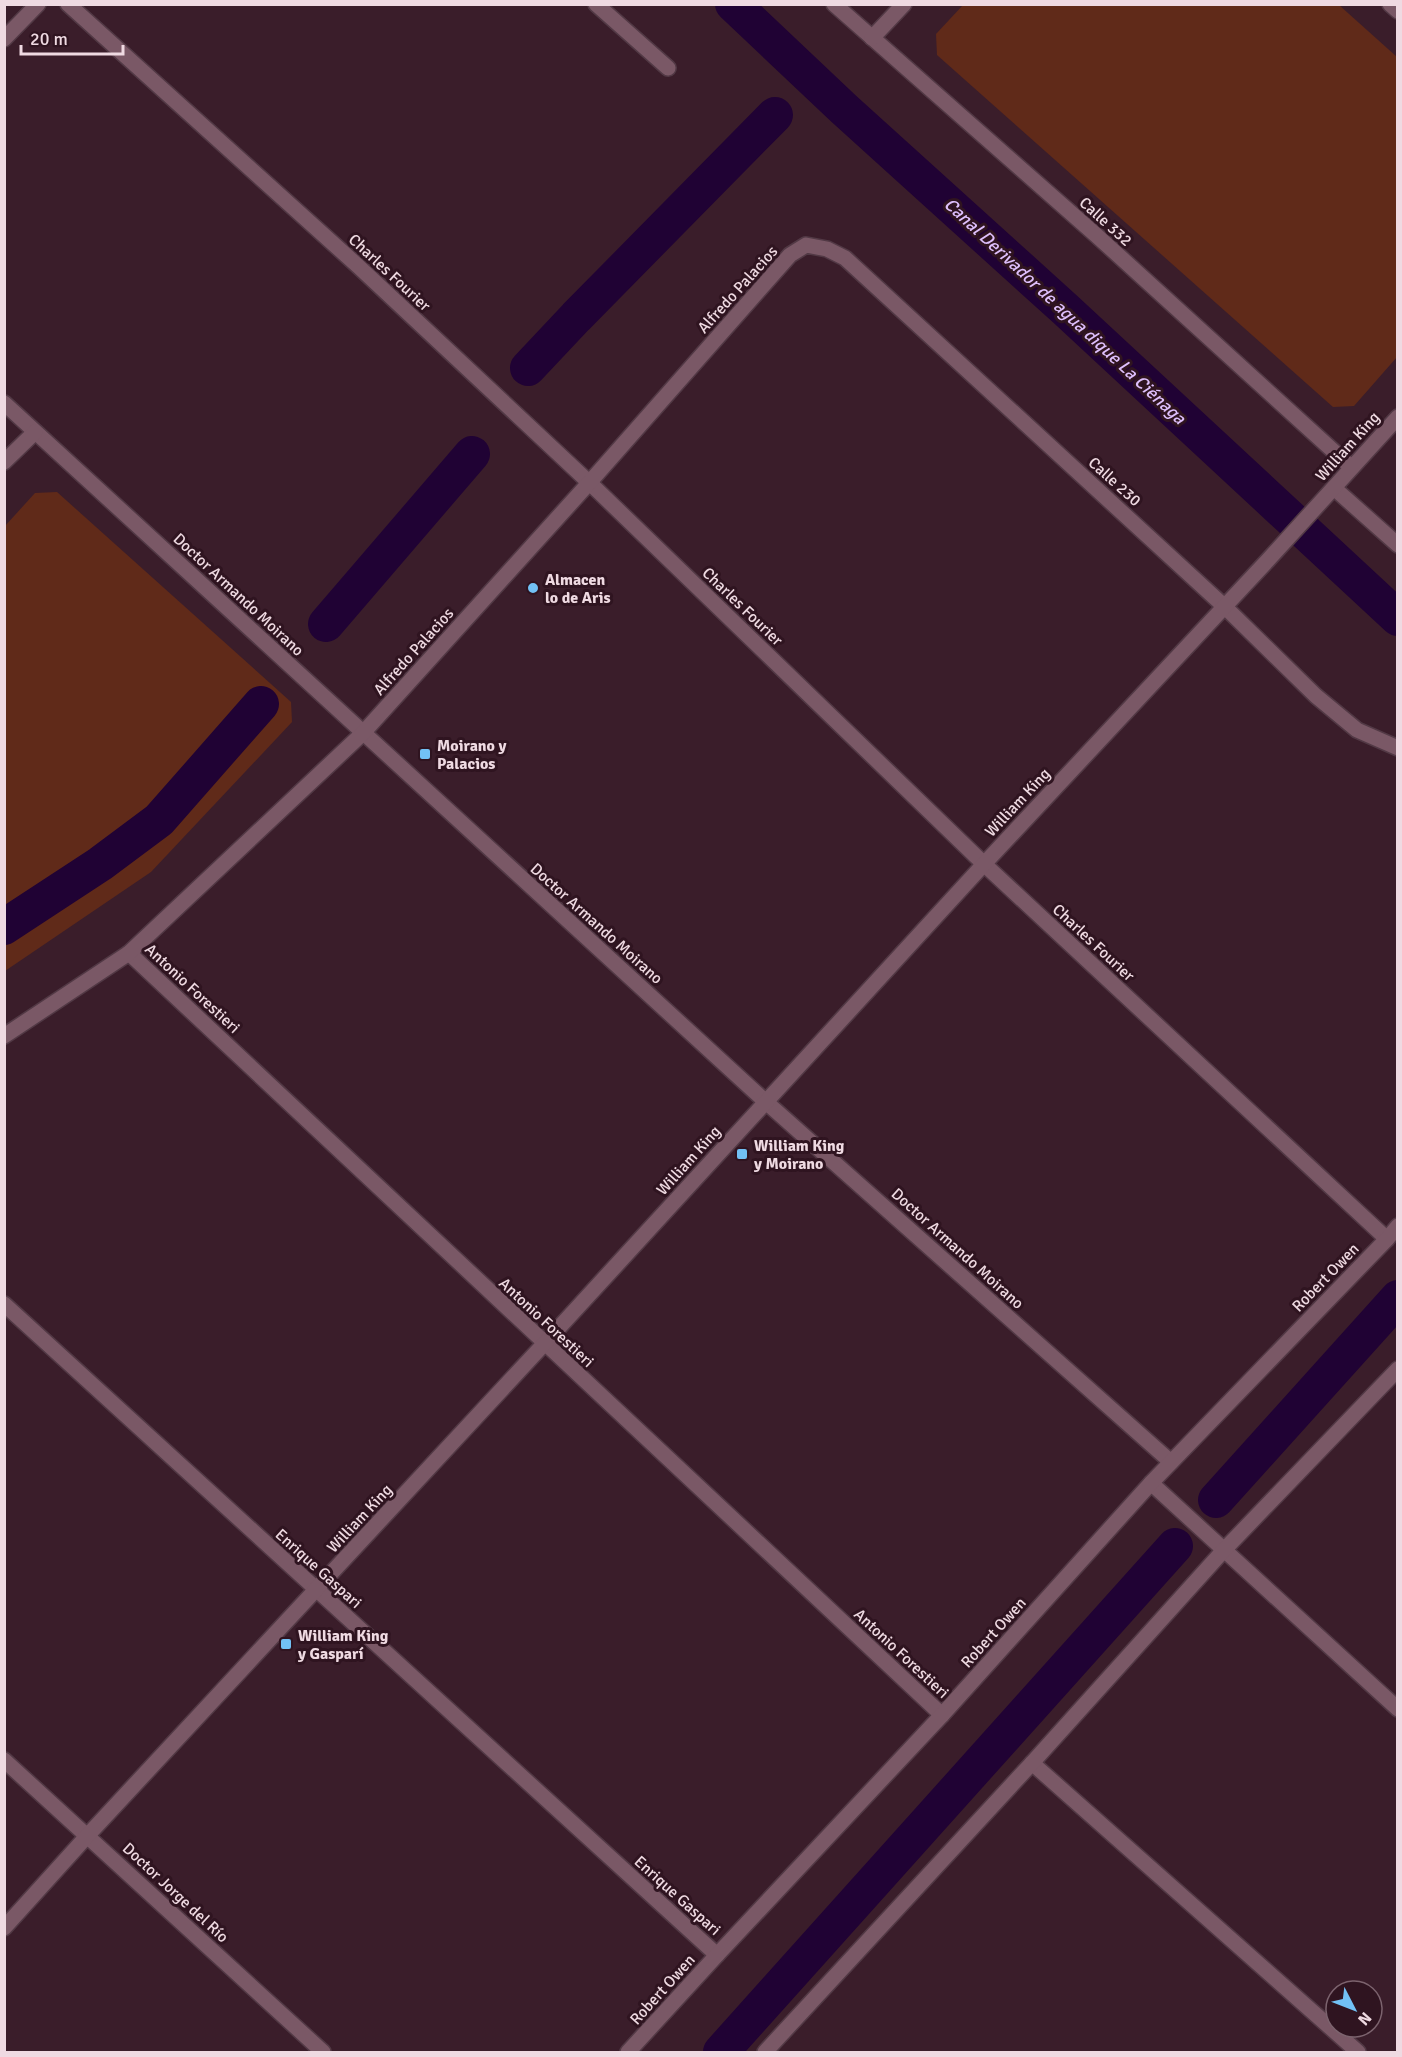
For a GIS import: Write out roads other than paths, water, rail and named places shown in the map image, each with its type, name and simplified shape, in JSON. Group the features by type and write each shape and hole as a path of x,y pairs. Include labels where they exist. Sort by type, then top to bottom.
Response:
{"street":[{"path":"4,39 38,4"},
{"name":"Charles Fourier","path":"68,4 358,266 589,483 984,864 1387,1239"},
{"path":"596,4 668,69"},
{"name":"Calle 332","path":"834,4 1087,227 1351,466"},
{"path":"872,38 904,4"},
{"path":"1390,4 1398,11"},
{"name":"Alfredo Palacios","path":"4,1036 129,953 363,733 589,483 790,255 806,245"},
{"name":"Calle 230","path":"806,245 827,249 845,258 1225,606 1316,696 1358,730 1398,748"},
{"name":"Doctor Armando Moirano","path":"4,404 766,1102 1171,1462"},
{"name":"William King","path":"4,1928 317,1591 984,864 1268,561 1351,466 1398,417"},
{"path":"4,462 35,432"},
{"path":"1334,488 1398,545"},
{"name":"Antonio Forestieri","path":"129,953 942,1715"},
{"path":"1387,1239 1398,1226"},
{"name":"Robert Owen","path":"628,2052 942,1715 1171,1462 1387,1239"},
{"name":"Enrique Gaspari","path":"4,1304 717,1955"},
{"path":"765,2052 1032,1763 1223,1551 1398,1369"},
{"path":"1151,1484 1398,1709"},
{"name":"Doctor Jorge del Río","path":"4,1760 323,2052"},
{"path":"1032,1763 1358,2052"}],"waterway":[{"name":"Canal Derivador de agua dique La Ciénaga","path":"733,4 844,109 1065,309 1398,618"},
{"path":"528,368 775,115"},
{"path":"326,624 472,454"},
{"path":"4,927 100,864 159,820 261,704"},
{"path":"1216,1500 1398,1298"},
{"path":"721,2052 1175,1546"}],"place":[{"name":"Almacen lo de Aris","path":"533,588"},
{"name":"Moirano y Palacios","path":"425,754"},
{"name":"William King y Moirano","path":"742,1154"},
{"name":"William King y Gasparí","path":"286,1644"}]}
